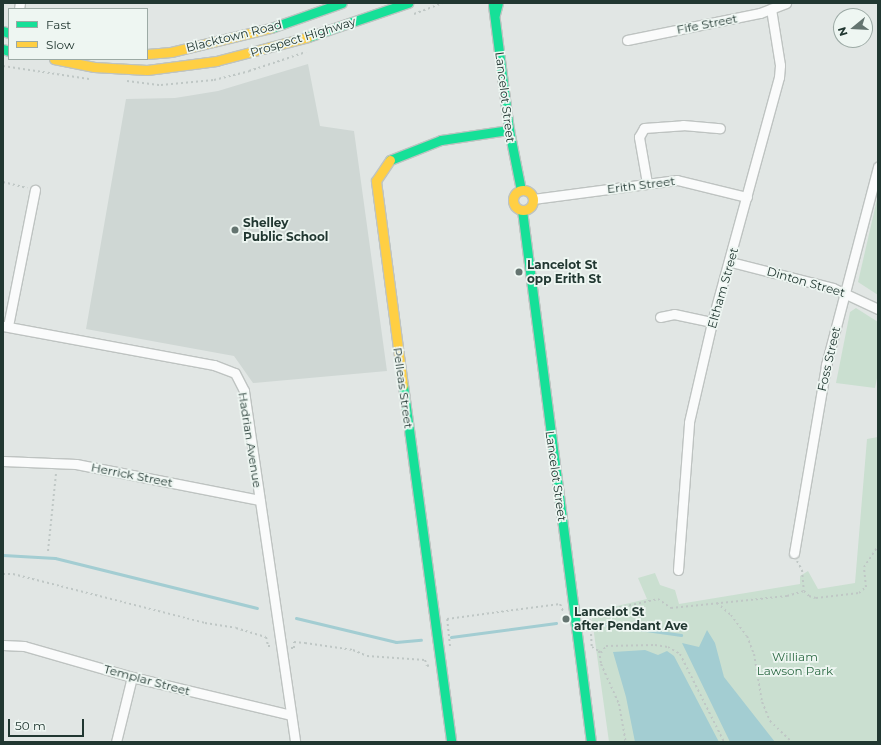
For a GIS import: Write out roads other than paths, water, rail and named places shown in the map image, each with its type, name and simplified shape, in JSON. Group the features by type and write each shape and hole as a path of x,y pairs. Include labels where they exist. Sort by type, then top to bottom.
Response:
{"street":[{"name":"Blacktown Road","path":"148,54 172,52 260,32 342,3"},
{"name":"Prospect Highway","path":"59,60 94,67 147,70 216,61 285,45 408,3"},
{"name":"Lancelot Street","path":"493,3 509,130 521,190"},
{"path":"495,14 498,3"},
{"name":"Fife Street","path":"627,40 771,9 786,3"},
{"name":"Eltham Street","path":"678,570 689,422 712,322 731,262 780,71 771,9"},
{"path":"647,183 639,137 641,130 647,127 683,125 720,128"},
{"name":"Pelleas Street","path":"451,742 376,181 390,160 403,154 441,140 509,130"},
{"name":"Foss Street","path":"794,553 826,366 878,167"},
{"name":"Erith Street","path":"533,199 647,183 686,181 747,197"},
{"path":"6,326 35,190"},
{"path":"521,190 527,191 533,199 528,208 522,210 515,206 512,199 516,192 521,190"},
{"name":"Lancelot Street","path":"522,210 591,742"},
{"name":"Dinton Street","path":"731,262 846,293 878,309"},
{"path":"660,317 674,314 712,322"},
{"name":"Hadrian Avenue","path":"6,326 214,365 235,373 244,392 294,742"},
{"name":"Herrick Street","path":"3,461 76,464 259,500"},
{"name":"Templar Street","path":"3,645 24,646 132,677 291,715"},
{"path":"116,742 132,677"}],"water":[{"path":"707,630 715,643 724,677 775,742 730,742 682,643 699,647"},
{"path":"645,650 658,655 667,651 674,656 719,742 635,742 626,697 613,652"}],"waterway":[{"path":"3,555 55,558 257,608"},
{"path":"296,618 396,642 421,640"},
{"path":"451,637 556,623"},
{"path":"596,623 681,635"}],"place":[{"name":"Shelley Public School","path":"235,230"},
{"name":"Lancelot St opp Erith St","path":"519,272"},
{"name":"Lancelot St after Pendant Ave","path":"566,619"}],"park label":[{"name":"William Lawson Park","path":"795,664"}]}
